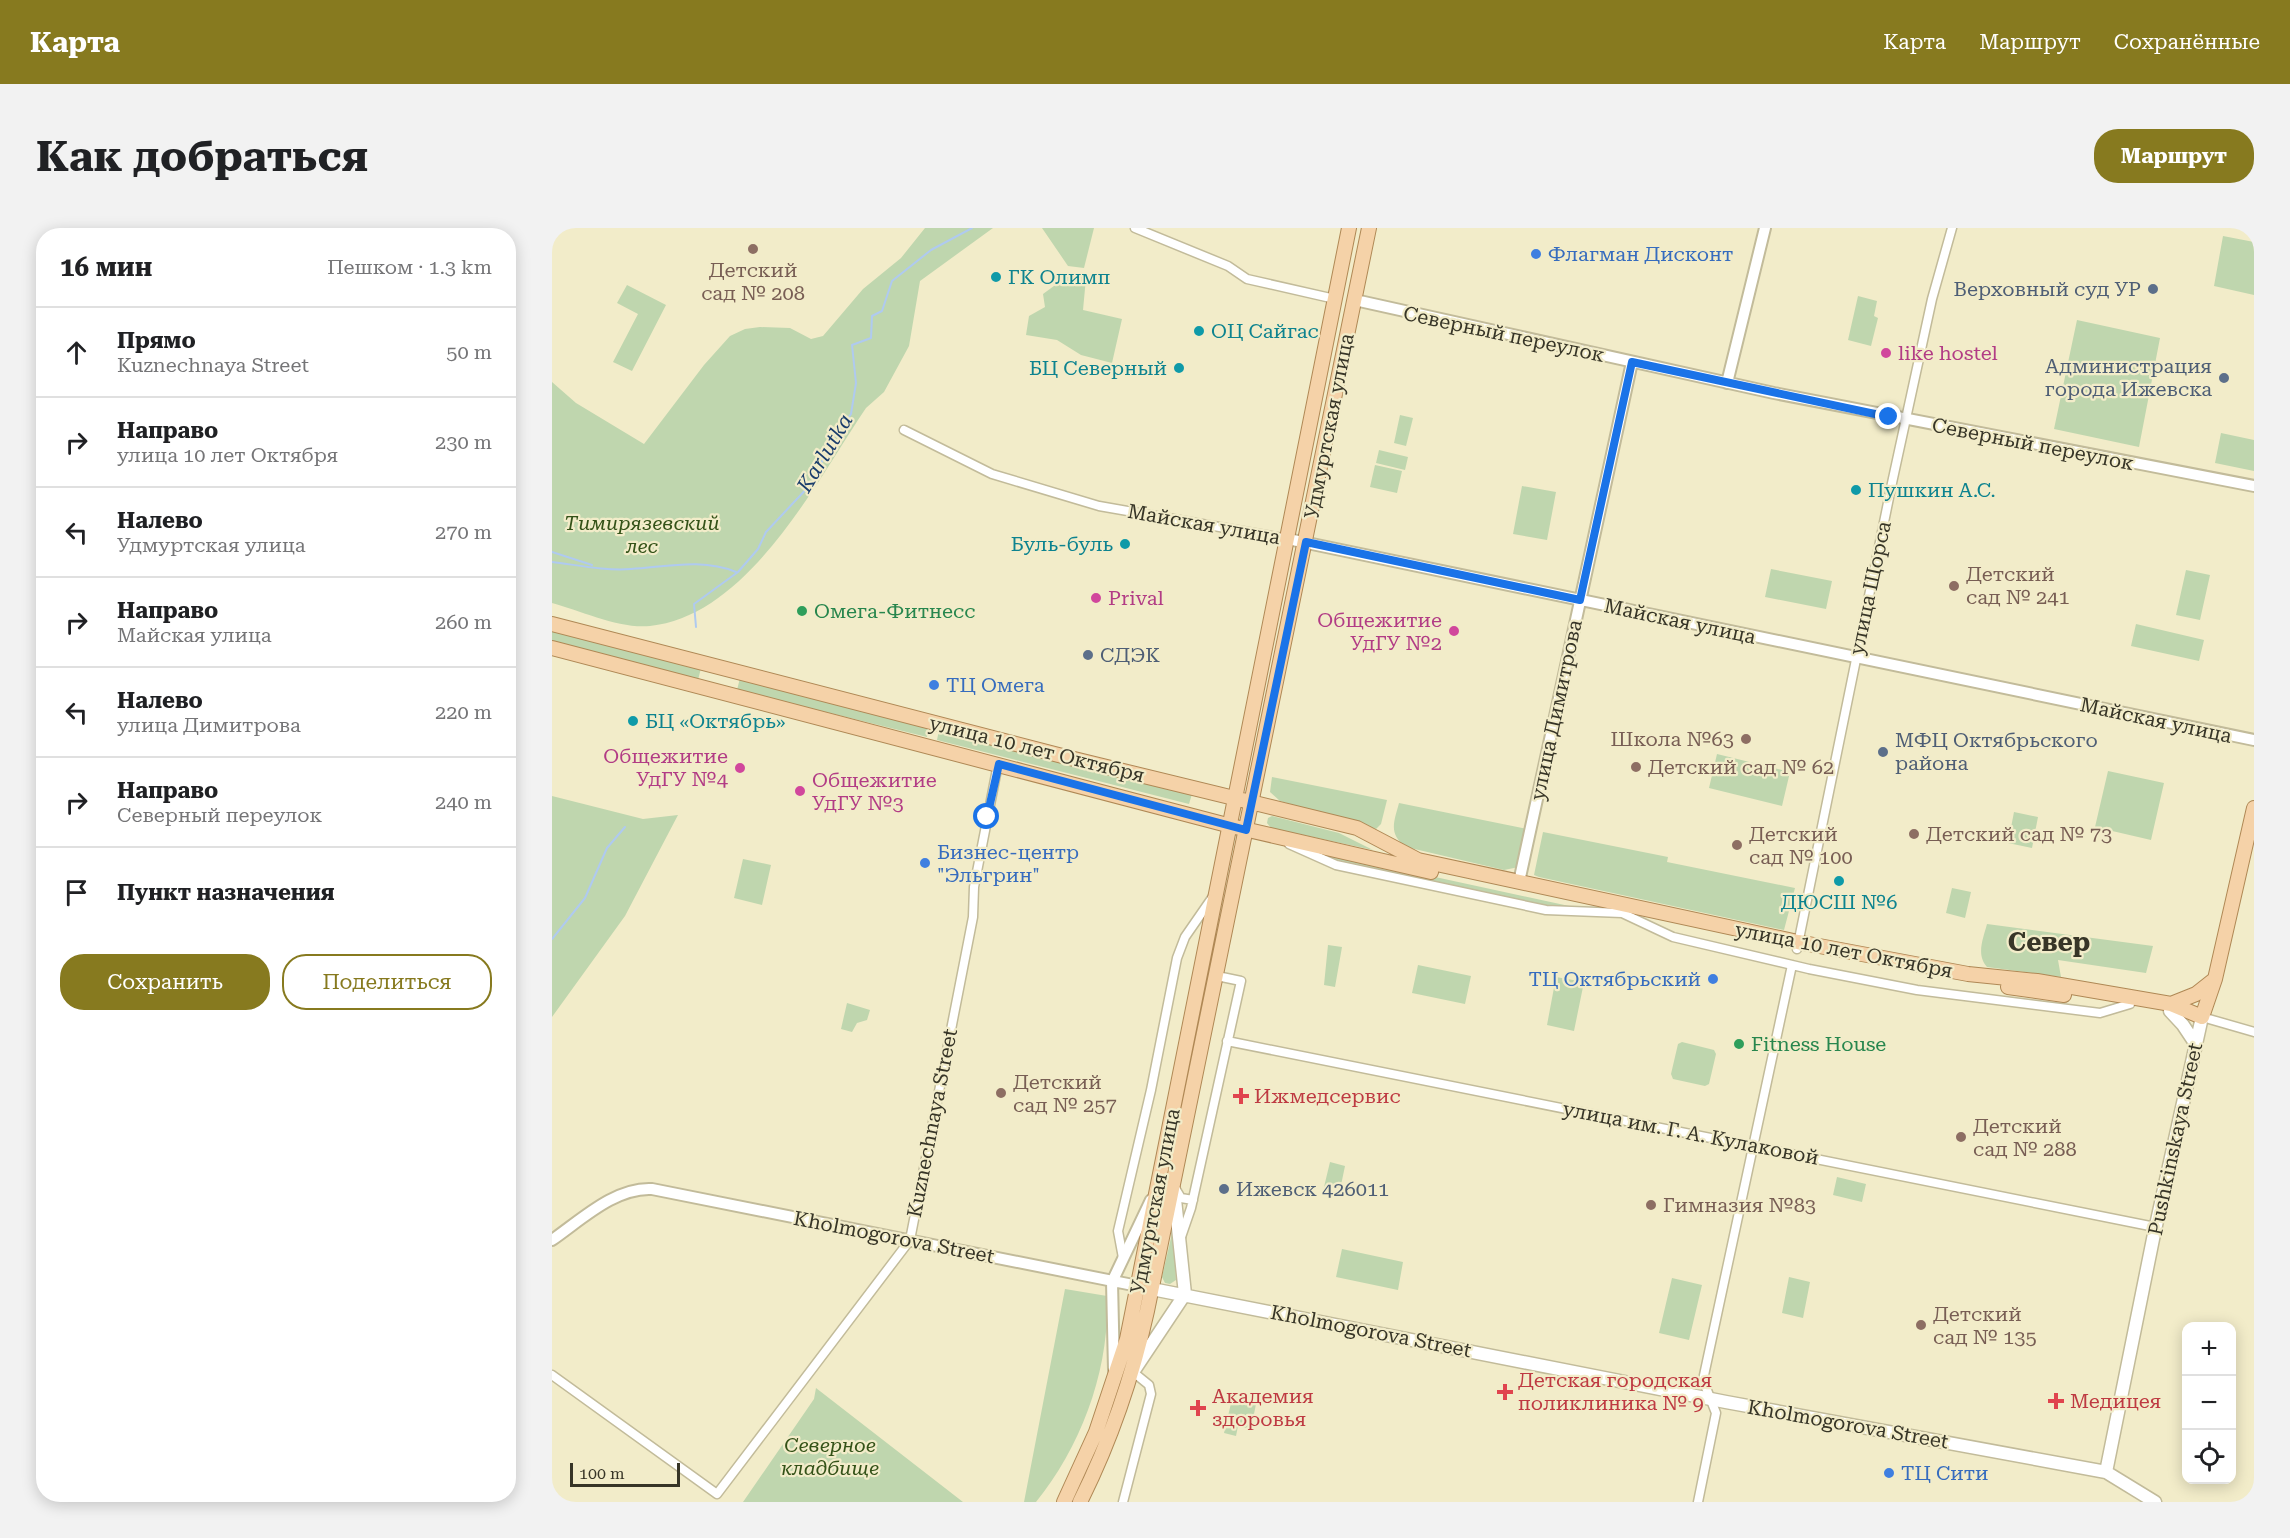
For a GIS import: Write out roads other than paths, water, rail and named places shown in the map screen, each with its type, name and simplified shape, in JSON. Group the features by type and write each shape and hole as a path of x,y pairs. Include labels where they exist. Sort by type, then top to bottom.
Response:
{"main road":[{"name":"Удмуртская улица","path":"1080,1502 1102,1458 1134,1372 1159,1184 1349,228"},
{"name":"Удмуртская улица","path":"1064,1502 1096,1432 1115,1382 1145,1288 1173,1185 1369,228"},
{"path":"1296,500 1303,507 1314,503"},
{"name":"улица 10 лет Октября","path":"552,624 1236,800 1357,828 1418,860 1622,913 1968,974 2037,981 2171,1008"},
{"name":"улица 10 лет Октября","path":"552,648 1246,830 1957,980 2171,1008"},
{"path":"699,686 707,676 705,663"},
{"path":"730,694 729,680 736,671"},
{"name":"Pushkinskaya Street","path":"2106,1472 2195,1043 2216,979 2254,808"},
{"path":"2171,1008 2216,979"},
{"path":"2171,1008 2202,1017"},
{"path":"2171,1008 2195,1043"},
{"path":"1134,1372 1185,1294 1173,1185"},
{"name":"Kholmogorova Street","path":"1145,1288 1185,1294 1726,1402 2106,1472"},
{"path":"2106,1472 2155,1502"}],"street":[{"path":"1135,228 1228,266 1247,279 1335,298"},
{"path":"1727,383 1765,228"},
{"name":"улица Щорса","path":"1798,945 1906,420 1932,299 1952,228"},
{"name":"Северный переулок","path":"1355,300 1727,383 1906,420 2254,486"},
{"name":"улица Димитрова","path":"1518,886 1632,362"},
{"name":"Майская улица","path":"904,430 992,474 1099,506 1306,542 2254,740"},
{"name":"Kuznechnaya Street","path":"552,1375 717,1494 910,1240 973,917 974,887 999,764"},
{"name":"улица 10 лет Октября","path":"1264,833 1336,865 1546,910 1622,913 1673,937 1792,965 1917,990 2100,1013 2130,1004"},
{"name":"Удмуртская улица","path":"1123,1258 1118,1231 1149,1101 1177,958 1185,937 1218,891"},
{"path":"1716,1413 1702,1397 1702,1380 1792,965"},
{"name":"Удмуртская улица","path":"1180,1241 1192,1200 1241,981 1217,976"},
{"path":"2202,1017 2254,1032"},
{"name":"улица им. Г. А. Кулаковой","path":"1227,1041 2156,1227"},
{"path":"1115,1382 1112,1282 1159,1184"},
{"path":"1173,1185 1181,1198 1192,1200"},
{"name":"Kholmogorova Street","path":"552,1240 619,1195 636,1188 652,1189 1145,1288"},
{"path":"1123,1502 1151,1394 1149,1385 1134,1372"},
{"path":"1698,1502 1716,1413 1726,1402"}],"waterway":[{"name":"Karlutka","path":"696,627 694,604 738,572 758,549 766,532 811,484 834,437 851,414 856,383 852,345 871,338 872,316 882,311 892,281 931,250 972,228"},
{"path":"552,552 592,565"},
{"path":"552,562 621,569 697,564 736,572"},
{"name":"Karlutka","path":"552,939 585,898 607,848 625,827"}],"place":[{"name":"Детский сад № 208","path":"753,249"},
{"name":"Флагман Дисконт","path":"1536,254"},
{"name":"ГК Олимп","path":"996,277"},
{"name":"Верховный суд УР","path":"2153,289"},
{"name":"ОЦ Сайгас","path":"1199,331"},
{"name":"like hostel","path":"1886,353"},
{"name":"БЦ Северный","path":"1179,368"},
{"name":"Администрация города Ижевска","path":"2224,378"},
{"name":"Пушкин А.С.","path":"1856,490"},
{"name":"Буль-буль","path":"1125,544"},
{"name":"Детский сад № 241","path":"1954,586"},
{"name":"Prival","path":"1096,598"},
{"name":"Омега-Фитнесс","path":"802,611"},
{"name":"Общежитие УдГУ №2","path":"1454,631"},
{"name":"СДЭК","path":"1088,655"},
{"name":"ТЦ Омега","path":"934,685"},
{"name":"БЦ «Октябрь»","path":"633,721"},
{"name":"Школа №63","path":"1746,739"},
{"name":"МФЦ Октябрьского района","path":"1883,752"},
{"name":"Детский сад № 62","path":"1636,767"},
{"name":"Общежитие УдГУ №4","path":"740,768"},
{"name":"Общежитие УдГУ №3","path":"800,791"},
{"name":"Детский сад № 73","path":"1914,834"},
{"name":"Детский сад № 100","path":"1737,845"},
{"name":"Бизнес-центр \"Эльгрин\"","path":"925,863"},
{"name":"ДЮСШ №6","path":"1839,881"},
{"name":"ТЦ Октябрьский","path":"1713,979"},
{"name":"Fitness House","path":"1739,1044"},
{"name":"Детский сад № 257","path":"1001,1093"},
{"name":"Ижмедсервис","path":"1241,1096"},
{"name":"Детский сад № 288","path":"1961,1137"},
{"name":"Ижевск 426011","path":"1224,1189"},
{"name":"Гимназия №83","path":"1651,1205"},
{"name":"Детский сад № 135","path":"1921,1325"},
{"name":"Детская городская поликлиника № 9","path":"1505,1392"},
{"name":"Медицея","path":"2056,1401"},
{"name":"Академия здоровья","path":"1198,1408"},
{"name":"ТЦ Сити","path":"1889,1473"}],"district":[{"name":"Север","path":"2049,942"}],"park label":[{"name":"Тимирязевский лес","path":"642,534"},
{"name":"Северное кладбище","path":"830,1456"}]}
